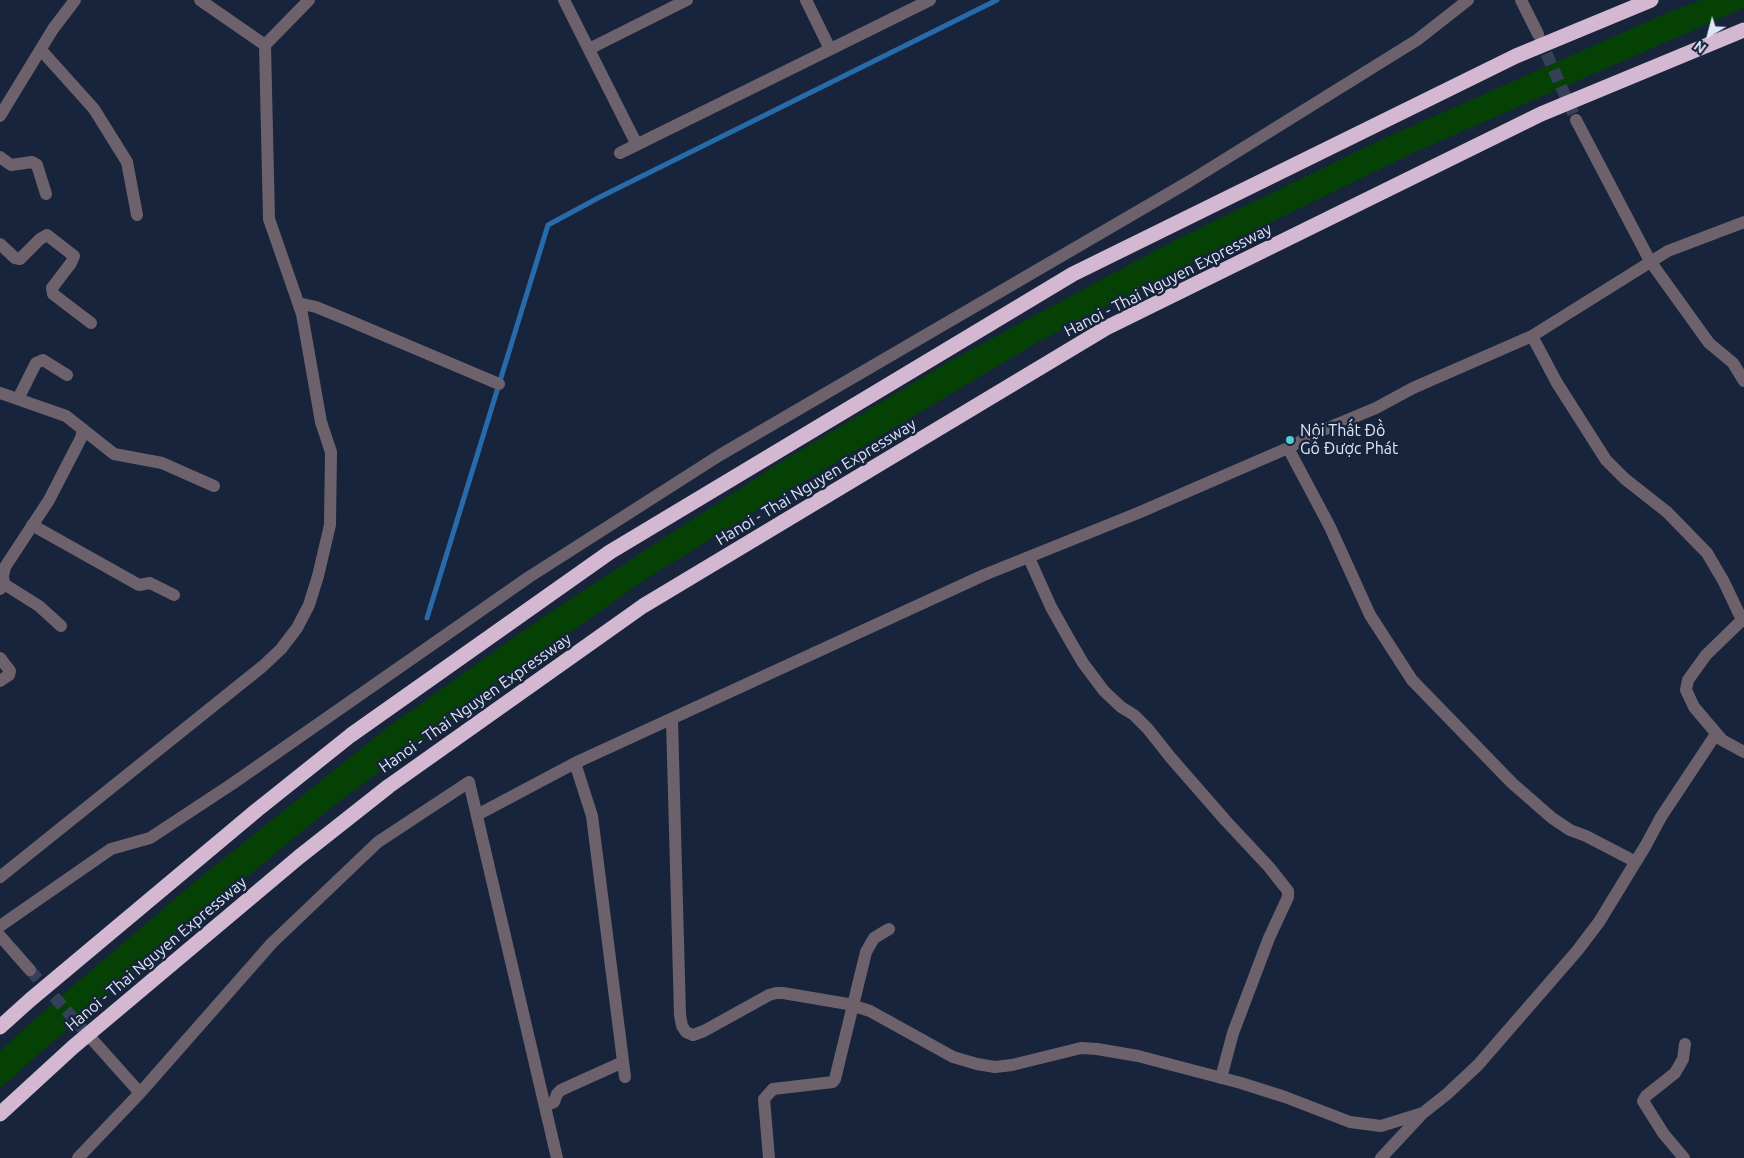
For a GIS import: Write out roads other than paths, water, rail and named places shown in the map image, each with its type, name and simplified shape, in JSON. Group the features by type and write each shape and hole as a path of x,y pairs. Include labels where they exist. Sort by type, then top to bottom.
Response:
{"highway":[{"path":"0,1028 38,993 351,734 610,552 1072,274 1516,56 1651,0"},
{"name":"Hanoi - Thai Nguyen Expressway","path":"0,1114 72,1047 336,827 389,786 643,606 1106,328 1541,114 1744,30"}],"street":[{"path":"0,116 75,0"},
{"path":"200,0 265,45"},
{"path":"0,876 263,666 281,649 297,628 312,596 330,525 331,452 321,422 302,314 269,219 265,45 309,0"},
{"path":"589,50 686,0"},
{"path":"806,0 830,49"},
{"path":"620,153 930,0"},
{"path":"0,926 111,849 150,838 232,784 529,577 720,455 1198,176 1417,40 1468,0"},
{"path":"1521,0 1538,34"},
{"path":"568,1 589,50 637,145"},
{"path":"41,50 94,109 127,162 137,215"},
{"path":"1576,120 1650,261 1709,343 1733,363 1744,381"},
{"path":"0,157 11,165 32,162 37,165 46,194"},
{"path":"477,815 575,763 984,575 1138,513 1288,448 1316,432 1368,411 1413,388 1532,336 1668,251 1744,222"},
{"path":"0,244 15,258 20,259 40,239 47,235 74,256 72,262 52,288 53,294 91,323"},
{"path":"298,303 316,307 336,315 499,384"},
{"path":"1532,336 1552,375 1606,460 1625,479 1667,512 1707,553 1724,582 1743,620 1706,655 1688,680 1686,690 1694,707 1716,734 1722,740 1744,752"},
{"path":"18,398 36,363 43,360 67,375"},
{"path":"0,393 66,416 114,454 162,464 214,486"},
{"path":"61,626 39,606 2,581 5,567 54,491 81,438 83,429"},
{"path":"1288,448 1330,527 1370,615 1412,680 1512,784 1552,818 1570,830 1586,836 1636,862"},
{"path":"32,525 139,585 150,583 174,595"},
{"path":"1029,558 1051,608 1083,663 1104,691 1148,729 1171,758 1269,867 1288,891 1288,897 1269,938 1233,1033 1221,1078"},
{"path":"0,658 10,671 0,681"},
{"path":"672,720 680,1006 682,1026 686,1032 693,1035 704,1031 769,994 806,996 852,1005 870,1011 953,1057 977,1064 995,1067 1012,1066 1081,1048 1098,1049 1138,1056 1221,1078 1285,1097 1350,1122 1381,1126 1423,1113"},
{"path":"1381,1158 1423,1113 1448,1094 1478,1065 1577,951 1599,922 1661,817 1716,734"},
{"path":"575,763 592,816 625,1077"},
{"path":"78,1158 140,1093 272,943 378,842 469,782 558,1158"},
{"path":"769,1158 764,1099 773,1089 833,1082 869,946 874,938 889,929"},
{"path":"0,936 30,970"},
{"path":"90,1037 140,1093"},
{"path":"1684,1158 1663,1133 1643,1101 1646,1096 1675,1073 1683,1060 1685,1044"},
{"path":"545,1106 553,1103 558,1092 561,1090 623,1062"}],"waterway":[{"path":"427,618 548,225 600,197 997,0"}],"tunnel":[{"path":"1539,37 1576,120"},
{"path":"30,970 90,1037"}],"place":[{"name":"Nội Thất Đồ Gỗ Được Phát","path":"1290,440"}]}
